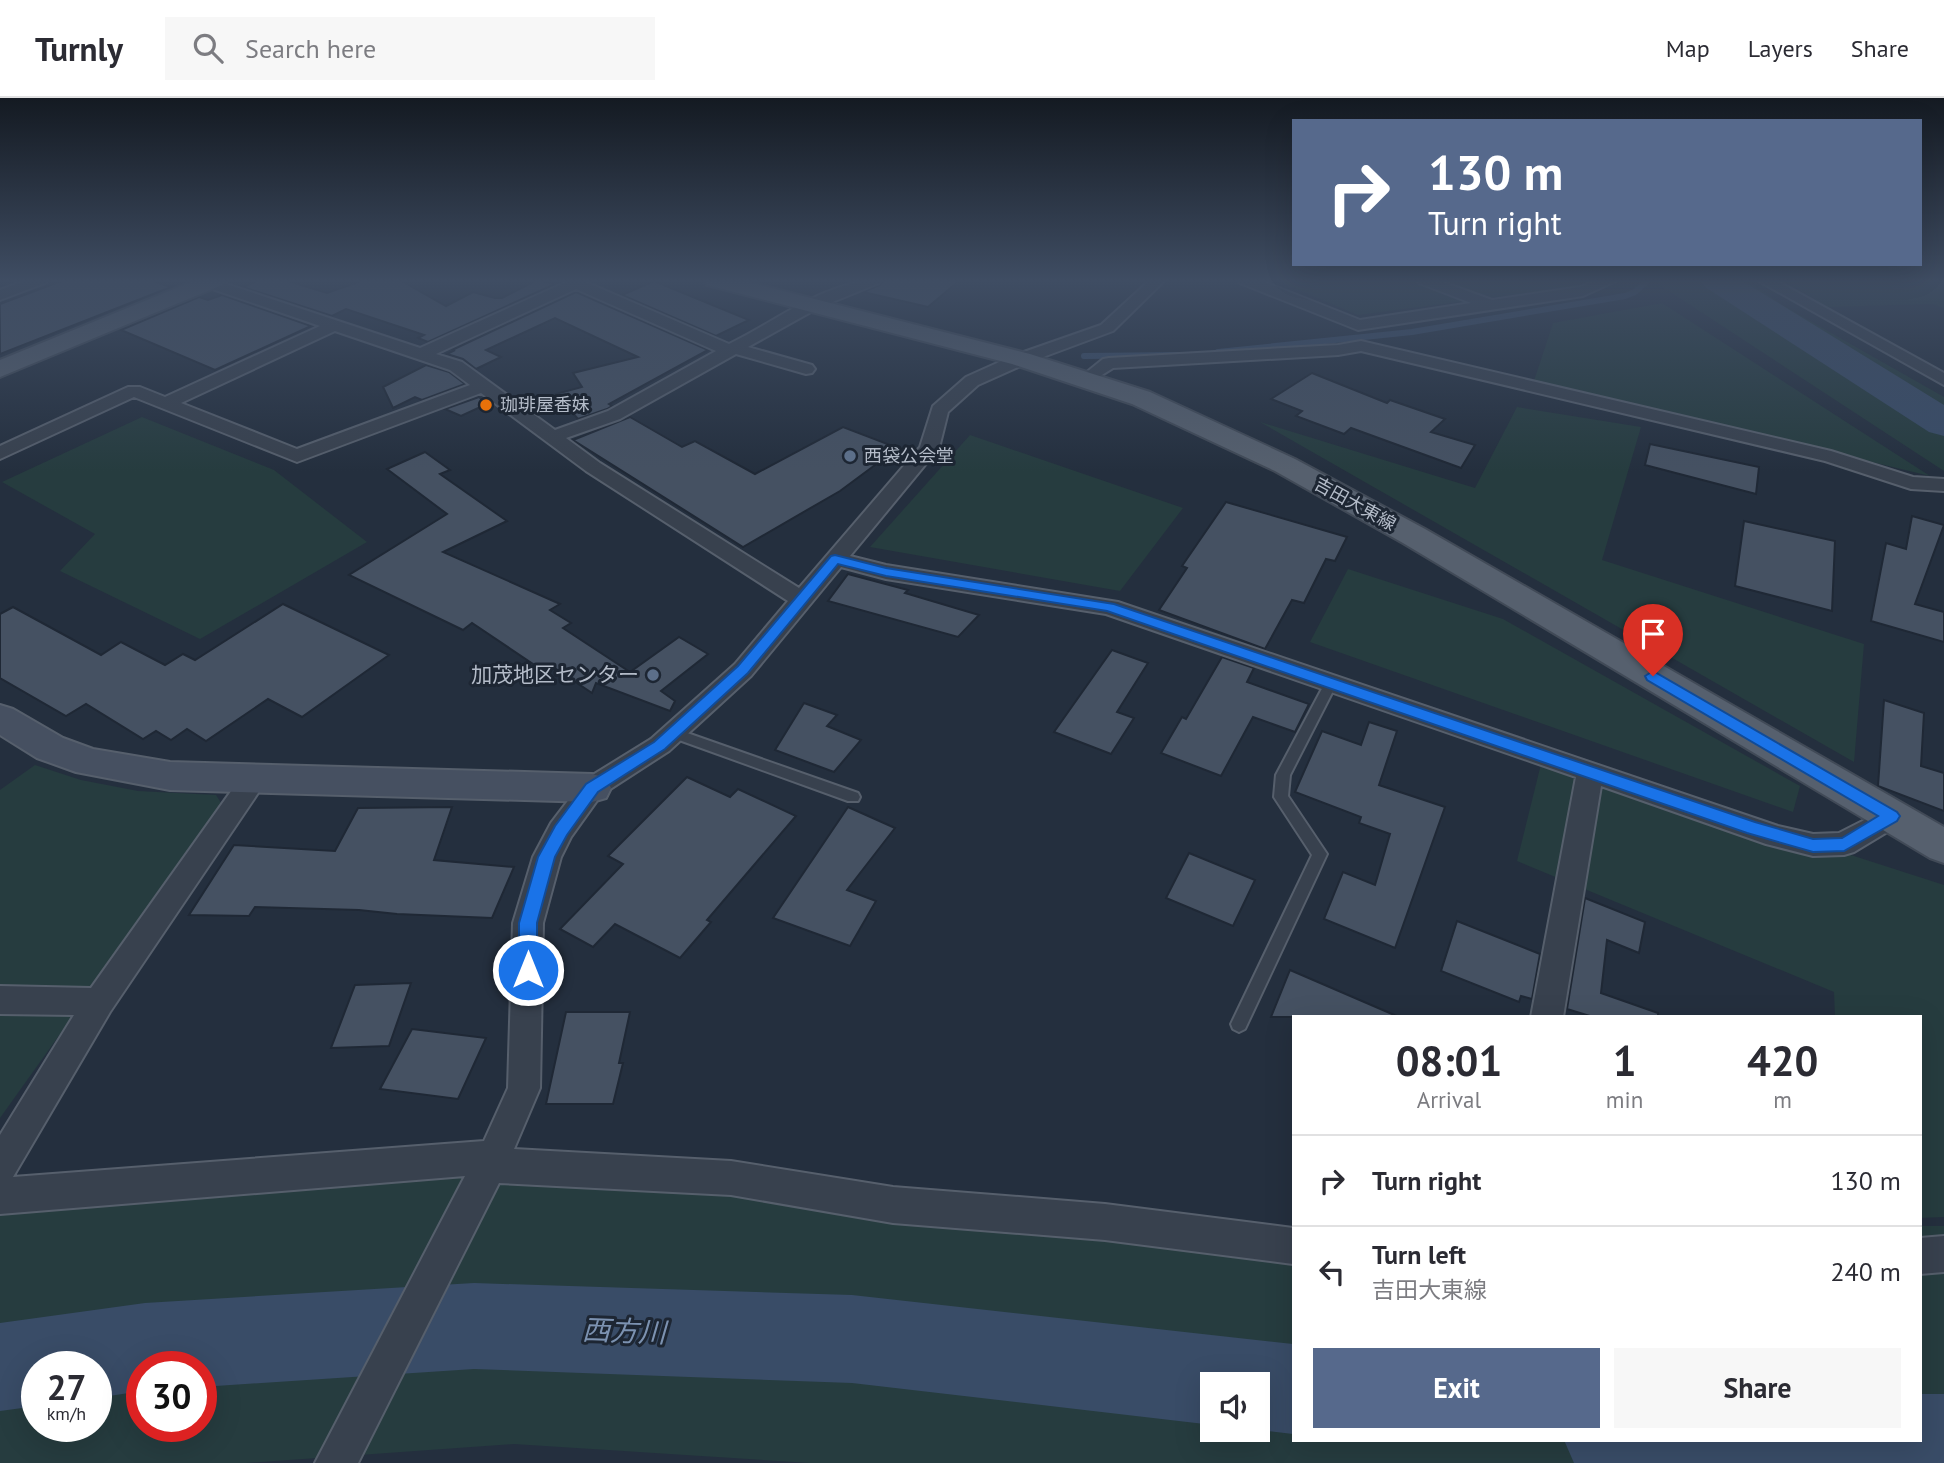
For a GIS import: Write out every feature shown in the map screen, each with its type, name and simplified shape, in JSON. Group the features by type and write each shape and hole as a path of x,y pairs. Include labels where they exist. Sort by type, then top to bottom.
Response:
{"main road":[{"path":"0,369 59,344"},
{"name":"吉田大東線","path":"962,344 1021,359 1141,398 1285,465 1414,536 1944,848"}],"street":[{"path":"167,403 294,344"},
{"path":"391,344 456,366 593,467 801,599"},
{"path":"422,354 443,344"},
{"path":"718,344 806,369"},
{"path":"552,437 614,415 741,344"},
{"path":"338,1462 491,1161 524,1088 528,923 547,857 561,830 592,788 660,746 743,670 929,448 939,410 972,382 1021,359 1063,344"},
{"path":"1880,344 1944,380"},
{"path":"1086,380 1109,363 1338,350 1361,346 1832,457 1911,483 1944,485"},
{"path":"0,453 134,391 297,456 483,386"},
{"path":"835,559 886,572 1110,607 1776,836 1813,845 1844,844 1892,816"},
{"path":"0,718 50,748 89,762 170,776 592,788"},
{"path":"1547,1015 1590,772"},
{"path":"0,1167 99,1002 253,780"},
{"path":"0,1000 99,1002"},
{"path":"0,1196 491,1161 730,1178 893,1205 1105,1222 1292,1246"},
{"path":"1922,1256 1944,1254"}],"lane":[{"path":"1239,1024 1320,854 1281,797 1283,775 1331,683"},
{"path":"673,733 853,797"}],"green space":[{"path":"1546,344 1725,344 1930,476 1534,381"},
{"path":"1749,344 1850,344 1944,397 1944,471"},
{"path":"1517,407 1641,427 1602,560 1864,644 1854,762 1260,422 1475,488"},
{"path":"142,417 274,470 367,542 200,639 60,571 95,534 2,482"},
{"path":"970,435 1183,508 1120,591 870,547"},
{"path":"1348,569 1503,619 1800,786 1793,812 1310,642"},
{"path":"1543,756 1944,885 1944,1217 1922,1218 1922,1015 1835,1015 1834,992 1517,861"},
{"path":"35,765 81,780 138,791 216,795 223,806 0,1118 0,790"},
{"path":"453,1160 1165,1242 1292,1240 1292,1442 1922,1442 1922,1226 1944,1226 1944,1463 810,1463 514,1444 246,1463 0,1463 0,1196"}],"building":[{"path":"0,344 26,344 0,354"},
{"path":"153,344 272,344 215,370"},
{"path":"465,344 500,344 486,350 501,357 476,369 463,359 447,354 455,350 452,350"},
{"path":"610,344 694,344 708,350 609,404 612,406 607,409 578,419 556,394 582,387 573,373 638,357"},
{"path":"426,365 449,372 465,384 422,400 415,397 393,408 383,387"},
{"path":"1312,373 1387,403 1390,400 1445,419 1431,432 1475,445 1461,468 1351,428 1344,434 1296,416 1302,411 1271,399"},
{"path":"479,397 487,404 461,416 445,409"},
{"path":"630,417 682,447 695,441 755,474 843,427 898,448 840,491 743,547 573,440"},
{"path":"1650,444 1759,467 1756,494 1645,465"},
{"path":"425,452 450,470 440,474 507,521 443,552 560,604 550,610 571,623 563,628 630,672 679,637 708,654 661,691 675,701 670,711 596,683 592,693 550,665 542,670 472,623 463,630 349,575 447,514 387,469"},
{"path":"1226,502 1347,537 1335,561 1326,559 1304,603 1292,600 1265,649 1159,610 1187,568 1182,566"},
{"path":"1912,516 1944,525 1915,604 1944,612 1944,642 1871,621 1886,543 1906,549"},
{"path":"1744,521 1835,541 1832,611 1735,586"},
{"path":"848,574 908,590 905,593 979,615 958,637 828,601"},
{"path":"283,604 389,655 302,717 268,699 206,741 187,729 171,740 156,731 143,739 86,704 66,716 0,678 0,614 13,607 101,655 121,642 165,665 183,654 195,660"},
{"path":"1112,650 1148,663 1117,712 1134,718 1111,754 1054,732"},
{"path":"1222,657 1254,668 1247,682 1309,704 1295,732 1253,717 1221,776 1161,753 1182,717 1186,719"},
{"path":"1884,700 1924,713 1921,766 1944,773 1944,811 1878,786"},
{"path":"804,703 837,715 827,726 861,740 834,772 775,750"},
{"path":"1369,722 1397,731 1379,785 1445,807 1395,948 1324,919 1343,872 1375,885 1390,834 1359,823 1361,817 1295,792 1322,731 1361,745"},
{"path":"687,777 730,797 738,789 796,816 707,920 711,922 680,958 615,924 593,947 560,929 623,864 608,856"},
{"path":"452,807 434,860 514,867 492,918 255,907 249,916 189,915 234,845 335,851 358,808"},
{"path":"848,807 895,828 847,890 876,901 850,946 773,918"},
{"path":"1189,853 1255,880 1233,926 1166,898"},
{"path":"1585,898 1645,922 1639,953 1607,940 1601,993 1658,1015 1586,1015 1567,1009"},
{"path":"1457,921 1540,954 1532,999 1521,996 1519,1002 1441,971"},
{"path":"1290,970 1394,1015 1292,1015 1271,1017"},
{"path":"411,983 389,1046 331,1048 355,985"},
{"path":"566,1012 630,1012 619,1063 623,1063 613,1104 546,1104"},
{"path":"412,1029 486,1038 458,1099 380,1089"}],"waterway":[{"path":"1218,352 1299,344"},
{"name":"西方川","path":"1818,344 1944,423"},
{"path":"1084,356 1178,355"},
{"name":"西方川","path":"0,1367 145,1347 474,1326 852,1339 1200,1379"},
{"name":"西方川","path":"1270,1386 1292,1389"},
{"name":"西方川","path":"1922,1440 1944,1440"}],"place":[{"name":"珈琲屋香妹","path":"486,405"},
{"name":"西袋公会堂","path":"850,456"},
{"name":"加茂地区センター","path":"653,675"}],"route":[{"path":"528,970 528,923 547,857 561,830 592,788 660,746 743,670 835,559 886,572 1110,607 1776,836 1813,845 1844,844 1892,816 1653,676"}]}
